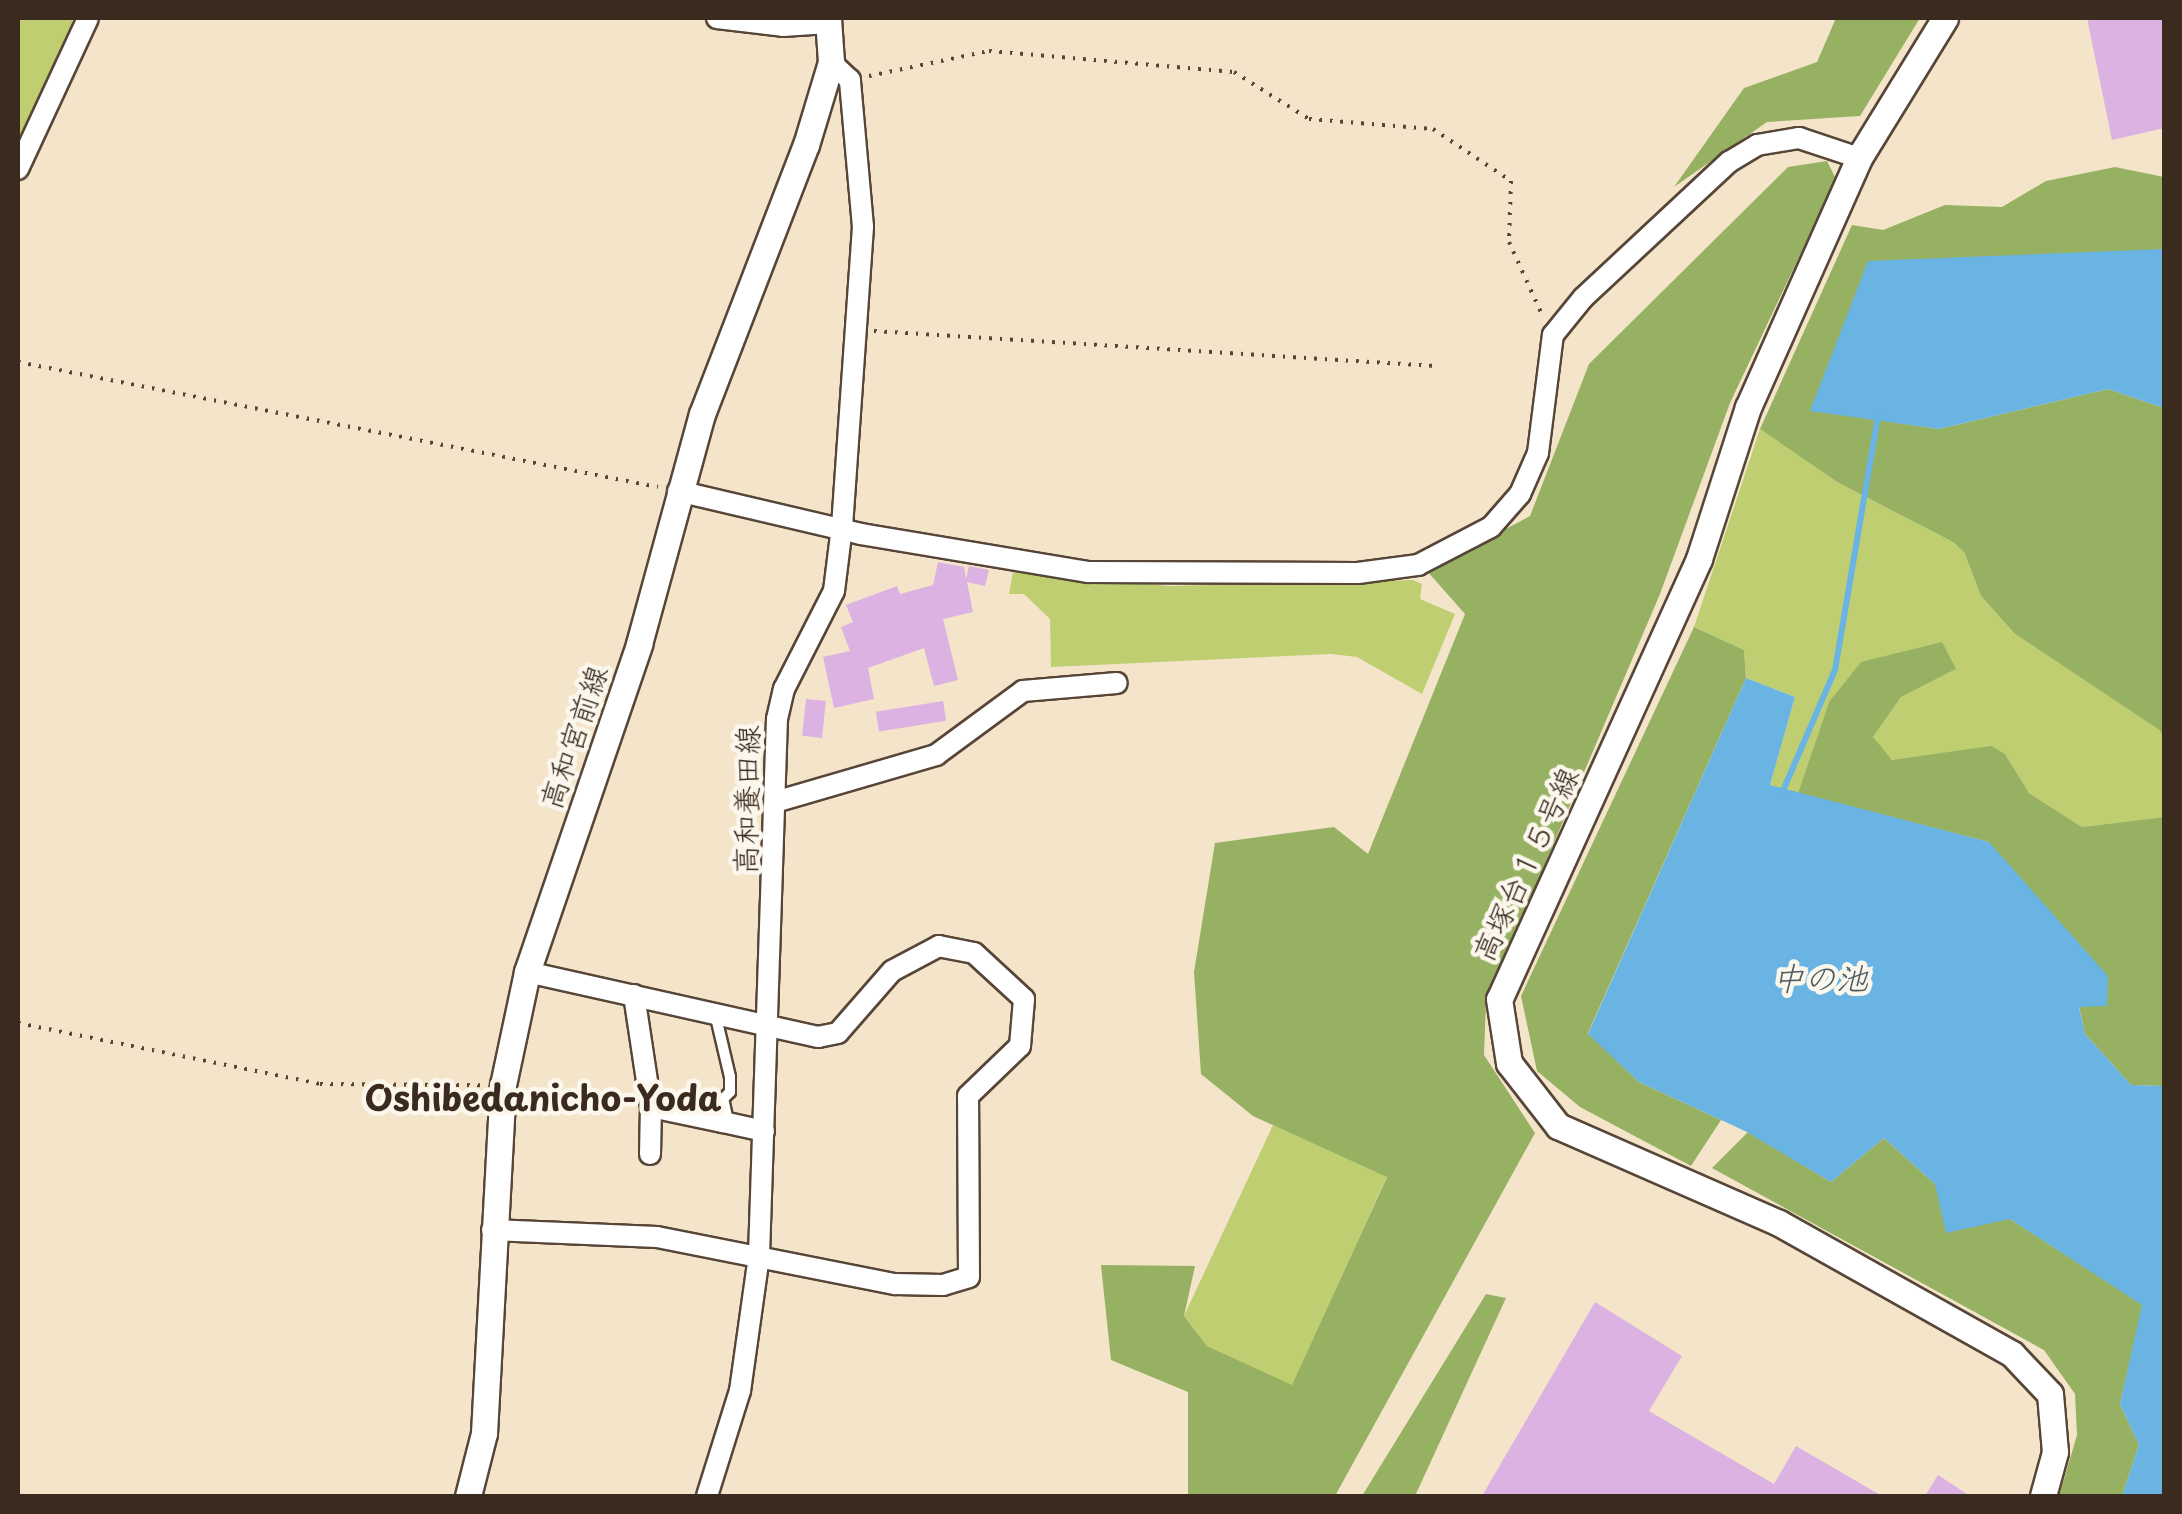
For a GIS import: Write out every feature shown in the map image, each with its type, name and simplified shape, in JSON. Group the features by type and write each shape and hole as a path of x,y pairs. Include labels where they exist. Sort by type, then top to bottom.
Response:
{"street":[{"path":"18,169 88,18"},
{"path":"717,18 783,26 828,20"},
{"name":"高塚台１５号線","path":"1945,18 1859,158 1748,407 1700,559 1499,999 1509,1063 1558,1126 1778,1223 2012,1354 2050,1394 2055,1452 2043,1496"},
{"name":"高和宮前線","path":"468,1496 484,1433 492,1230 503,1085 528,972 639,644 678,491 831,62 828,20"},
{"path":"831,62 850,80"},
{"name":"高和養田線","path":"707,1496 740,1391 760,1255 778,801 777,719 784,688 834,591 842,527 862,227 850,80"},
{"path":"678,491 842,527 1088,572 1358,573 1418,566 1491,527 1520,494 1538,452 1552,335 1671,216 1757,145 1800,138 1825,141 1859,158"},
{"path":"778,801 936,755 1023,691 1117,683"},
{"path":"492,1230 656,1238 895,1284 943,1286 969,1278 968,1096 1020,1046 1024,998 974,953 939,946 892,971 838,1033 818,1037 528,972"},
{"path":"634,995 651,1107 650,1154"},
{"path":"651,1107 721,1113 764,1132"}],"lane":[{"path":"715,1012 730,1077 730,1092 721,1113"}],"path":[{"path":"850,80 989,51 1234,72 1309,119 1433,129 1511,181 1509,242 1552,335"},
{"path":"854,330 1436,366"},
{"path":"18,362 678,491"},
{"path":"18,1024 320,1084 503,1085"}],"green space":[{"path":"18,18 73,18 61,65 18,150"},
{"path":"1836,18 1920,18 1860,116 1767,122 1674,187 1744,88 1817,62"},
{"path":"1827,161 1836,179 1730,403 1660,594 1486,1002 1484,1055 1535,1133 1335,1496 1188,1496 1188,1392 1111,1360 1101,1265 1195,1266 1184,1316 1207,1346 1292,1385 1387,1177 1253,1116 1201,1074 1194,972 1215,843 1334,827 1368,854 1465,614 1427,571 1530,516 1589,364 1788,167"},
{"path":"2115,167 2164,177 2164,249 1811,410 1939,429 2108,389 2164,408 2164,743 2161,731 2015,634 1981,596 1964,552 1953,542 1837,482 1760,429 1852,225 1883,230 1945,205 2002,207 2046,181"},
{"path":"1760,429 1837,482 1953,542 1964,552 1981,596 2015,634 2162,731 2164,817 2082,827 2029,793 2005,754 1893,760 1873,737 1901,697 1956,669 1829,702 1798,793 1770,785 1795,697 1746,678 1744,650 1694,627"},
{"path":"1013,572 1169,586 1413,580 1422,584 1420,599 1455,614 1422,694 1357,657 1331,654 1051,667 1050,619 1024,594 1009,594"},
{"path":"1694,627 1744,650 1746,678 1588,1033 1639,1082 1721,1120 1691,1166 1580,1107 1537,1071 1521,996"},
{"path":"1942,642 1956,669 1901,697 1873,737 1892,760 1991,746 2005,754 2029,793 2082,827 2164,817 2164,1086 2131,1085 2085,1034 2079,1006 1989,842 1798,793 1829,702 1861,662"},
{"path":"1273,1125 1387,1176 1292,1386 1207,1346 1184,1316"},
{"path":"1748,1132 1831,1182 1884,1138 1935,1184 2010,1219 2143,1305 2120,1404 2139,1445 2122,1496 2059,1496 2077,1435 2075,1394 2044,1350 1712,1168"},
{"path":"1486,1294 1506,1298 1415,1496 1362,1496"}],"water":[{"path":"2164,249 2164,408 2108,389 1939,429 1810,411 1868,261"},
{"name":"中の池","path":"1746,678 1795,697 1770,785 1989,842 2108,976 2107,1006 2079,1007 2085,1034 2131,1085 2164,1086 2164,1496 2122,1496 2139,1445 2120,1404 2142,1305 2010,1219 1946,1233 1935,1184 1884,1138 1831,1182 1747,1132 1639,1082 1588,1034"}],"building":[{"path":"2087,18 2164,18 2164,128 2112,140"},
{"path":"938,562 964,567 966,579 969,566 989,570 985,586 967,582 973,612 943,619 958,680 934,686 924,648 868,668 874,699 834,708 823,657 850,651 841,627 853,622 846,605 897,586 900,594 933,585"},
{"path":"806,699 826,701 822,738 802,736"},
{"path":"943,701 946,721 879,731 876,712"},
{"path":"1595,1302 1682,1356 1649,1411 1774,1484 1796,1446 1882,1496 1482,1496"},
{"path":"1938,1475 1970,1496 1925,1496"}],"waterway":[{"path":"1782,793 1835,670 1878,415"}],"district":[{"name":"Oshibedanicho-Yoda","path":"543,1097"}]}
